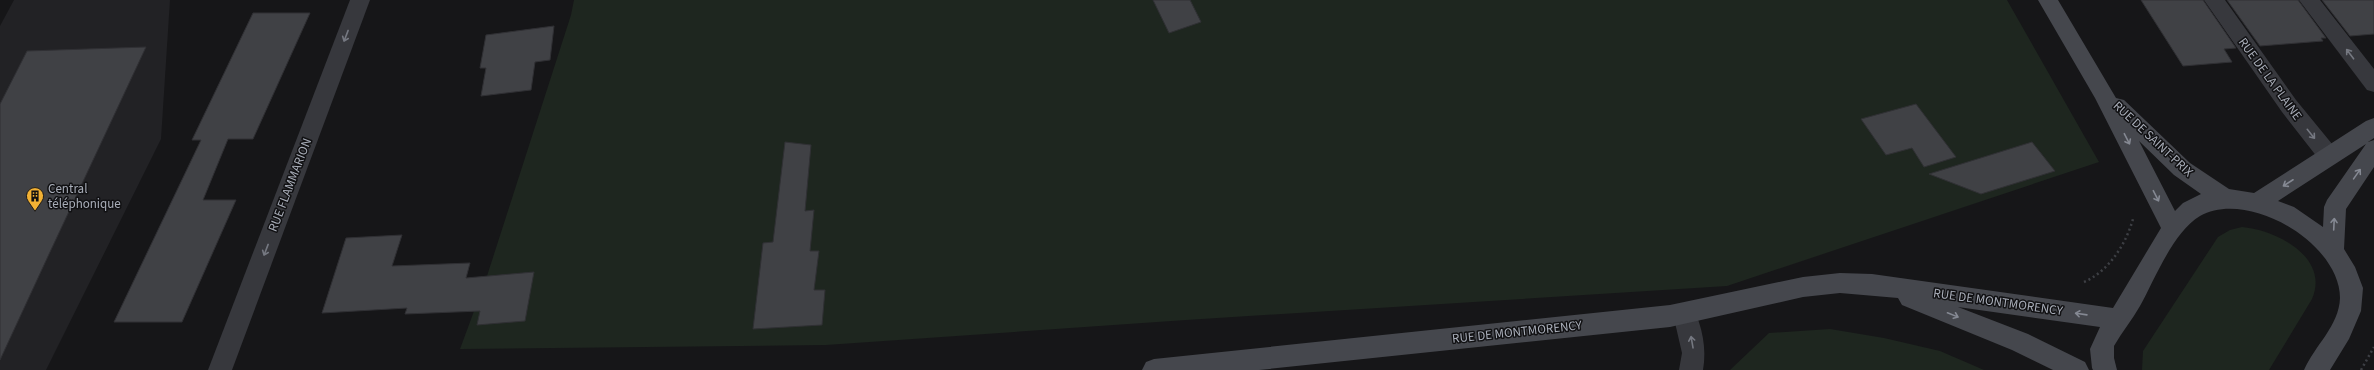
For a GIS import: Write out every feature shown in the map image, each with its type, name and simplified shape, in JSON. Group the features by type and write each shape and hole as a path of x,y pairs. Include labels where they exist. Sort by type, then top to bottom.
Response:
{"street":[{"name":"RUE FLAMMARION","path":"220,370 360,0"},
{"name":"RUE DE SAINT-PRIX","path":"2048,0 2103,92 2173,229"},
{"name":"RUE DE LA PLAINE","path":"2214,0 2288,106 2329,156"},
{"path":"2310,0 2374,84"},
{"name":"RUE DE SAINT-PRIX","path":"2103,92 2182,169 2224,198"},
{"path":"2258,202 2374,127"},
{"path":"2333,250 2335,207 2374,149"},
{"path":"2104,370 2102,346 2173,229 2191,210 2209,201 2224,198 2258,202 2283,212 2303,223 2333,250 2344,268 2351,288 2350,308 2344,326 2316,370"},
{"name":"RUE DE MONTMORENCY","path":"1154,370 1350,351 1685,314 1804,287 1840,283 1877,285 2119,319"},
{"name":"RUE DE MONTMORENCY","path":"1877,285 2020,342 2077,370"},
{"path":"1685,314 1694,353 1691,370"}],"path":[{"path":"2078,284 2089,281 2106,268 2131,229 2134,214"},
{"path":"2361,370 2374,346"}],"shaded area":[{"path":"14,0 170,0 161,139 46,370 0,370 0,26"},
{"path":"574,0 2007,0 2099,162 1727,286 1186,320 826,345 460,349 487,276 571,15"},
{"path":"2242,227 2256,229 2270,234 2284,240 2296,248 2307,259 2313,270 2316,284 2312,299 2269,370 2142,370 2143,351 2218,237 2230,230"},
{"path":"1830,329 1884,338 1940,351 1984,370 1730,370 1769,333"}],"building":[{"path":"1153,0 1190,0 1201,22 1169,33"},
{"path":"2141,0 2203,0 2236,48 2224,49 2232,62 2183,66"},
{"path":"2227,0 2298,0 2326,38 2321,38 2323,41 2260,46"},
{"path":"2322,0 2374,0 2374,34 2350,36"},
{"path":"253,13 310,13 253,139 228,139 203,200 236,200 182,322 114,322 201,140 192,140"},
{"path":"554,26 550,60 535,62 531,90 481,96 486,68 480,68 486,35"},
{"name":"Central téléphonique","path":"146,47 0,360 0,104 27,51"},
{"path":"1916,104 1956,157 1924,167 1912,148 1886,155 1861,119"},
{"path":"785,142 811,145 805,211 814,210 810,251 819,251 814,290 825,290 822,325 753,329 763,243 773,242"},
{"path":"2032,142 2055,171 1981,194 1929,174"},
{"path":"402,235 392,266 470,263 466,278 534,272 525,321 477,325 480,311 405,314 407,308 322,313 346,238"}],"place":[{"name":"Central téléphonique","path":"35,211"}]}
